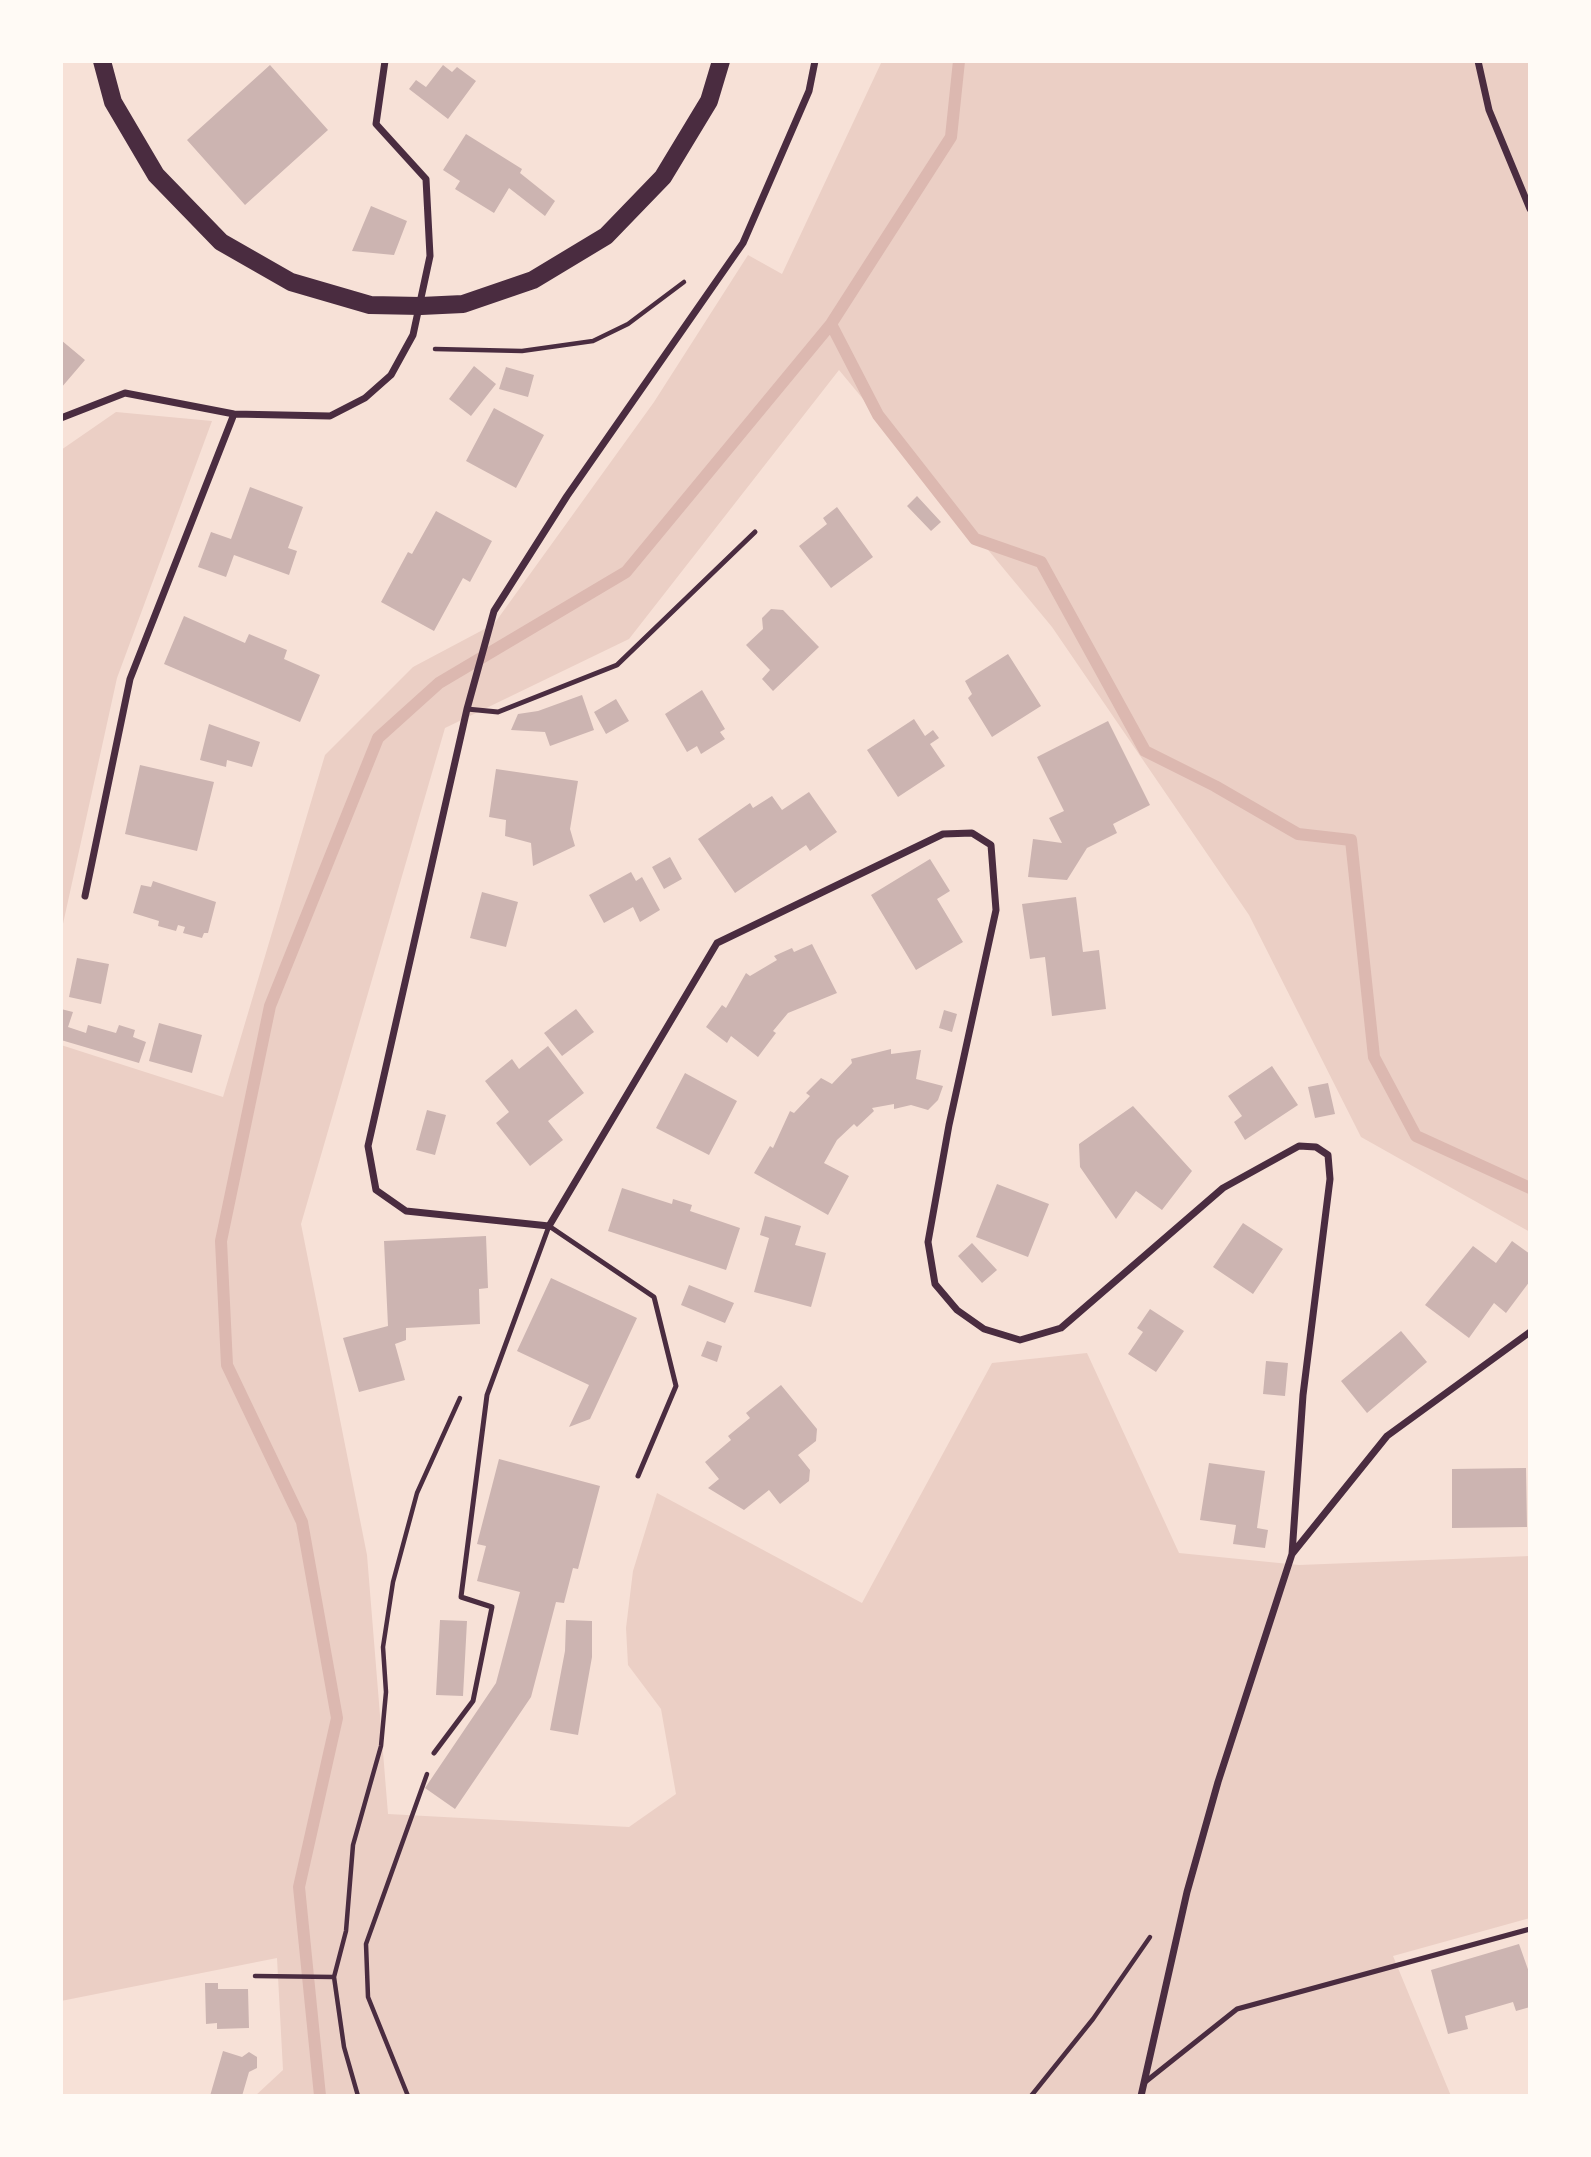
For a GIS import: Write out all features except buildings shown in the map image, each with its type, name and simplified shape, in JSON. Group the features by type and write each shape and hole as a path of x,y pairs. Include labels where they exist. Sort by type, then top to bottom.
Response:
{"main road":[{"path":"102,61 113,102 156,176 221,242 291,282 370,306 463,304 533,280 606,236 663,177 709,101 721,61"}],"street":[{"path":"61,418 125,393 234,414 330,416 365,398 391,375 413,335 430,256 426,178 376,124 384,61"},
{"path":"815,61 810,91 743,243 567,496 494,611 467,709 368,1146 376,1190 406,1211 549,1226 717,943 943,834 972,833 991,845 996,910 949,1125 928,1242 935,1284 957,1310 984,1329 1020,1340 1061,1328 1223,1188 1299,1146 1316,1147 1328,1155 1330,1179 1303,1395 1292,1555 1217,1782 1187,1892 1141,2096"},
{"path":"1478,61 1489,110 1530,209"},
{"path":"85,896 130,679 234,414"},
{"path":"1292,1555 1387,1436 1530,1332"}],"lane":[{"path":"467,709 498,712 617,665 755,532"},
{"path":"434,1753 473,1701 492,1607 461,1597 487,1395 549,1226 654,1297 676,1386 638,1476"},
{"path":"1144,2083 1237,2009 1530,1929"}],"path":[{"path":"413,335 430,348 508,351 593,341 628,324 694,274"},
{"path":"358,2096 344,2048 334,1976 346,1931 353,1845 381,1746 386,1692 383,1647 393,1582 417,1493 463,1393"},
{"path":"408,2096 368,1997 366,1944 434,1753"},
{"path":"1031,2096 1093,2019 1155,1930"},
{"path":"255,1976 334,1976"}],"shaded area":[{"path":"882,61 1530,61 1530,1232 1361,1137 1249,915 1052,627 839,370 629,639 445,728 301,1224 367,1555 388,1814 629,1827 676,1794 661,1709 628,1665 626,1628 633,1571 657,1493 862,1603 992,1363 1087,1353 1179,1553 1299,1565 1530,1556 1530,1918 1393,1956 1451,2096 255,2096 283,2070 277,1958 61,2001 61,1045 223,1097 325,755 413,667 494,624 654,402 748,255 782,274"},
{"path":"116,412 212,421 117,678 61,933 61,450"}],"waterway":[{"path":"320,2096 299,1887 337,1718 302,1522 227,1365 221,1241 270,1006 378,738 439,683 626,572 831,324 951,137 959,61"},
{"path":"831,324 878,415 975,539 1041,562 1145,751 1215,786 1298,834 1351,840 1374,1057 1416,1136 1530,1188"}]}
